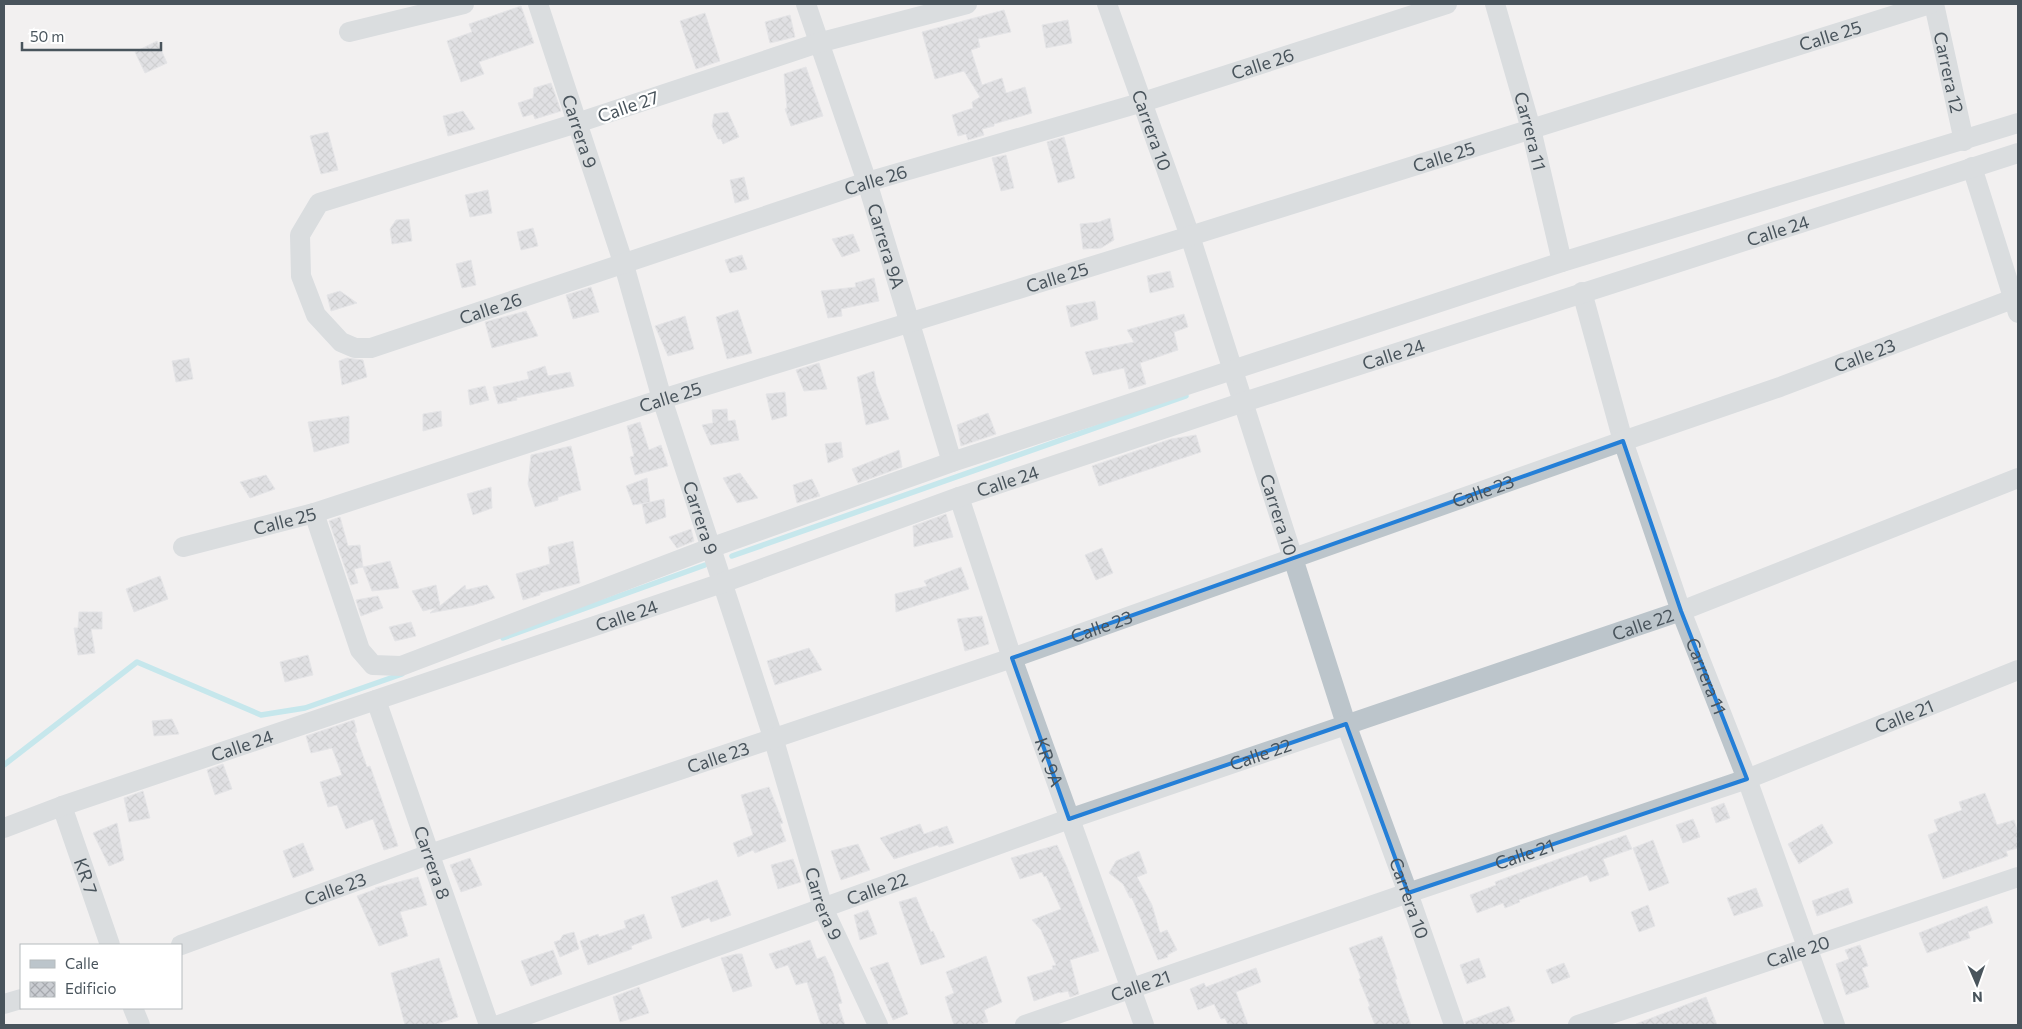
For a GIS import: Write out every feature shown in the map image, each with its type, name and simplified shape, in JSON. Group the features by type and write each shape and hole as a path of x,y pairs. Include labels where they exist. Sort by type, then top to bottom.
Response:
{"street":[{"path":"349,32 464,4"},
{"name":"Carrera 9","path":"538,4 624,265 662,399 773,737 823,908 878,1025"},
{"name":"Carrera 9A","path":"806,4 868,182 909,324 952,462"},
{"name":"Calle 27","path":"316,315 301,276 300,235 319,203 577,124 818,43 967,4"},
{"name":"Carrera 10","path":"1107,4 1190,236 1235,371 1346,724 1454,1025"},
{"name":"Calle 26","path":"316,315 341,342 355,348 371,348 868,182 1143,102 1447,4"},
{"name":"Carrera 11","path":"1495,4 1531,129 1562,262"},
{"name":"Calle 25","path":"183,547 314,513 662,399 909,324 1932,4"},
{"name":"Carrera 12","path":"1932,4 1964,141"},
{"name":"Calle 24","path":"314,513 360,650 374,665 401,666 710,548 952,462 1235,371 1562,262 2018,123"},
{"name":"Calle 24","path":"4,828 62,806 722,583 960,497 1243,400 2018,153"},
{"path":"1972,167 2017,303"},
{"name":"Carrera 11","path":"1582,292 1623,441 1681,611 1747,779 1835,1025"},
{"name":"Calle 23","path":"182,945 430,854 1012,658 2017,303"},
{"name":"Calle 22","path":"499,1025 1069,820 1681,611 2018,478"},
{"name":"KR 9A","path":"960,497 1012,658 1144,1025"},
{"name":"Calle 21","path":"1025,1025 1747,779 2018,670"},
{"name":"Carrera 8","path":"376,700 489,1025"},
{"name":"KR 7","path":"62,806 110,944"},
{"name":"Calle 20","path":"1578,1025 2018,877"},
{"path":"4,1004 20,999"},
{"path":"133,1009 140,1025"}],"highlighted area":[{"path":"1623,441 1681,611 1747,779 1408,893 1346,724 1069,819 1012,658"}],"building":[{"path":"521,6 534,43 479,62 484,74 461,82 447,41 472,32 469,24"},
{"path":"1004,10 1011,32 978,39 980,47 971,50 982,85 1002,78 1006,93 1025,87 1032,113 982,129 984,135 968,140 966,134 958,136 952,115 973,108 972,102 980,97 964,71 935,79 922,32"},
{"path":"705,13 720,61 696,69 680,21"},
{"path":"790,15 795,37 770,43 765,22"},
{"path":"1068,20 1072,43 1046,48 1042,25"},
{"path":"157,41 167,63 145,73 135,52"},
{"path":"806,67 823,116 791,126 785,109 787,108 784,74"},
{"path":"551,83 561,111 535,119 533,114 523,117 518,103 533,98 534,88"},
{"path":"463,111 475,129 448,136 443,116"},
{"path":"728,112 739,137 723,144 721,139 718,139 712,126 714,114"},
{"path":"328,132 338,170 321,174 310,136"},
{"path":"1064,137 1075,178 1058,183 1047,142"},
{"path":"1006,155 1014,188 1001,191 992,158"},
{"path":"744,177 749,199 735,203 730,180"},
{"path":"488,190 492,213 470,217 465,195"},
{"path":"1110,218 1114,240 1101,248 1083,249 1080,224 1099,222"},
{"path":"409,219 412,241 392,244 390,229 396,220"},
{"path":"533,228 538,246 521,250 517,232"},
{"path":"853,234 860,251 842,257 832,239"},
{"path":"742,255 747,269 730,273 725,260"},
{"path":"471,260 476,285 462,288 456,264"},
{"path":"1170,271 1174,287 1150,293 1147,276"},
{"path":"874,278 879,301 841,309 842,316 828,318 821,291 856,287 855,283"},
{"path":"591,287 599,312 573,319 566,295"},
{"path":"340,291 357,303 331,311 327,295"},
{"path":"1095,301 1098,319 1071,327 1066,306"},
{"path":"738,310 752,353 727,359 716,317"},
{"path":"526,311 538,336 492,348 485,322"},
{"path":"1184,314 1188,327 1174,332 1178,350 1140,363 1146,384 1129,389 1124,368 1093,375 1085,352 1134,342 1127,330"},
{"path":"685,316 694,349 668,356 655,326"},
{"path":"189,358 193,379 176,382 172,361"},
{"path":"347,358 363,360 367,377 342,385 339,361"},
{"path":"819,363 827,389 804,391 796,370"},
{"path":"545,366 548,376 570,372 574,386 516,398 517,400 498,404 493,387 529,379 527,372"},
{"path":"874,371 876,384 889,419 866,425 857,377"},
{"path":"485,386 489,400 470,405 468,390"},
{"path":"785,392 787,416 772,420 766,394"},
{"path":"727,409 728,421 735,420 739,440 711,445 702,425 713,423 712,410"},
{"path":"441,411 442,426 423,431 423,414"},
{"path":"988,413 996,434 961,446 957,425"},
{"path":"349,416 349,443 314,452 308,422"},
{"path":"640,422 649,450 661,445 668,466 635,475 630,457 634,456 627,426"},
{"path":"1196,435 1201,452 1099,486 1092,466 1171,439"},
{"path":"841,442 843,457 828,463 825,444"},
{"path":"571,446 581,490 535,507 528,484 531,455"},
{"path":"899,450 902,467 858,483 852,469"},
{"path":"740,473 758,498 737,503 723,478"},
{"path":"266,475 275,489 250,498 240,482"},
{"path":"647,478 650,502 633,505 626,486"},
{"path":"812,479 820,496 797,503 793,485"},
{"path":"491,487 492,508 473,515 467,494"},
{"path":"664,499 666,517 646,524 642,504"},
{"path":"946,514 953,537 914,547 913,526"},
{"path":"340,517 348,546 360,545 363,567 354,569 358,583 351,585 329,521"},
{"path":"691,529 694,541 677,548 669,537"},
{"path":"573,541 580,583 540,593 540,595 523,600 516,574 550,564 548,547"},
{"path":"1102,548 1113,573 1096,580 1085,555"},
{"path":"390,561 399,588 372,591 363,567"},
{"path":"961,567 969,589 896,612 895,594 927,586 924,581"},
{"path":"160,576 168,599 134,612 126,589"},
{"path":"436,585 440,606 465,585 466,590 487,585 495,598 474,605 430,613 436,608 423,611 412,591"},
{"path":"378,596 383,608 361,616 356,600"},
{"path":"79,612 102,612 102,629 91,629 95,653 78,655 74,628 78,628"},
{"path":"982,616 989,644 965,651 957,619"},
{"path":"411,622 416,636 395,641 389,627"},
{"path":"809,648 822,670 775,685 767,661"},
{"path":"308,655 313,675 285,682 280,662"},
{"path":"172,719 179,734 154,736 152,721"},
{"path":"354,720 357,732 355,733 367,767 370,766 398,846 384,850 373,819 346,829 337,805 328,807 320,782 342,775 332,748 311,753 306,736"},
{"path":"223,764 232,789 215,795 207,770"},
{"path":"769,787 783,823 780,824 786,841 755,853 753,850 738,857 733,843 753,835 741,795"},
{"path":"143,791 150,818 129,822 124,798"},
{"path":"1985,793 1997,825 2014,820 2018,833 2018,848 2006,851 2008,856 1943,879 1928,835 1938,831 1934,820 1962,810 1959,802"},
{"path":"1724,803 1730,818 1716,823 1711,808"},
{"path":"1693,819 1700,837 1683,843 1676,825"},
{"path":"117,823 124,860 109,866 93,833"},
{"path":"920,824 924,834 947,826 954,843 939,847 938,845 894,859 880,838"},
{"path":"1822,824 1833,843 1799,864 1788,844"},
{"path":"1626,835 1632,849 1603,859 1609,875 1590,882 1587,875 1519,900 1520,902 1505,908 1503,903 1477,913 1470,895 1496,885 1495,882"},
{"path":"1653,840 1669,883 1649,891 1633,848"},
{"path":"303,843 314,870 293,878 283,851"},
{"path":"858,844 870,870 841,880 831,851"},
{"path":"1057,845 1099,951 1070,960 1079,994 1070,997 1068,991 1060,992 1034,1001 1027,977 1053,969 1052,966 1056,965 1041,930 1032,920 1061,909 1046,876 1044,877 1042,872 1020,879 1011,858"},
{"path":"1139,851 1147,873 1137,877 1152,905 1160,933 1167,930 1177,950 1167,955 1168,957 1158,960 1132,898 1130,898 1123,884 1109,873 1116,861"},
{"path":"470,858 482,885 461,892 450,865"},
{"path":"793,859 801,882 778,889 771,865"},
{"path":"418,877 427,905 400,912 408,936 379,946 357,896 375,888"},
{"path":"717,880 731,915 711,922 709,918 682,928 671,897"},
{"path":"1756,888 1763,906 1734,916 1727,898"},
{"path":"1848,888 1853,903 1817,916 1812,901"},
{"path":"916,897 931,932 933,931 945,957 921,965 899,902"},
{"path":"1648,905 1655,926 1639,932 1631,912"},
{"path":"1987,906 1993,923 1968,932 1970,938 1927,953 1919,933"},
{"path":"868,910 877,934 860,940 854,915"},
{"path":"644,914 652,938 631,946 632,949 588,965 580,941 598,934 599,937 626,928 624,921"},
{"path":"574,932 579,949 560,957 554,942 560,940 563,935"},
{"path":"1382,936 1411,1025 1375,1025 1368,1007 1370,1006 1359,979 1361,978 1349,948"},
{"path":"810,940 817,959 825,956 833,973 842,1003 838,1004 845,1025 821,1025 807,982 796,985 788,965 776,969 769,954"},
{"path":"1860,945 1868,966 1862,968 1869,987 1846,995 1836,964 1849,959 1845,950"},
{"path":"553,950 562,974 531,986 521,961"},
{"path":"742,954 752,986 733,992 721,958"},
{"path":"986,956 1002,1002 984,1010 988,1022 977,1025 954,1025 945,997 954,993 946,972"},
{"path":"439,958 458,1017 434,1025 405,1025 391,973"},
{"path":"1479,958 1486,977 1467,984 1460,965"},
{"path":"888,962 908,1014 893,1020 870,968"},
{"path":"1564,963 1570,977 1552,984 1546,970"},
{"path":"1256,968 1261,982 1236,992 1248,1025 1228,1025 1225,1018 1221,1019 1214,1004 1198,1010 1190,989 1204,983 1206,987"},
{"path":"639,987 649,1013 620,1022 613,997"},
{"path":"1706,997 1717,1025 1636,1025 1636,1024"},
{"path":"1509,1006 1515,1021 1503,1025 1466,1025 1465,1022"}],"waterway":[{"path":"732,556 1186,396"},
{"path":"503,638 705,565"},
{"path":"4,765 137,662 261,715 305,708 402,674"}]}
